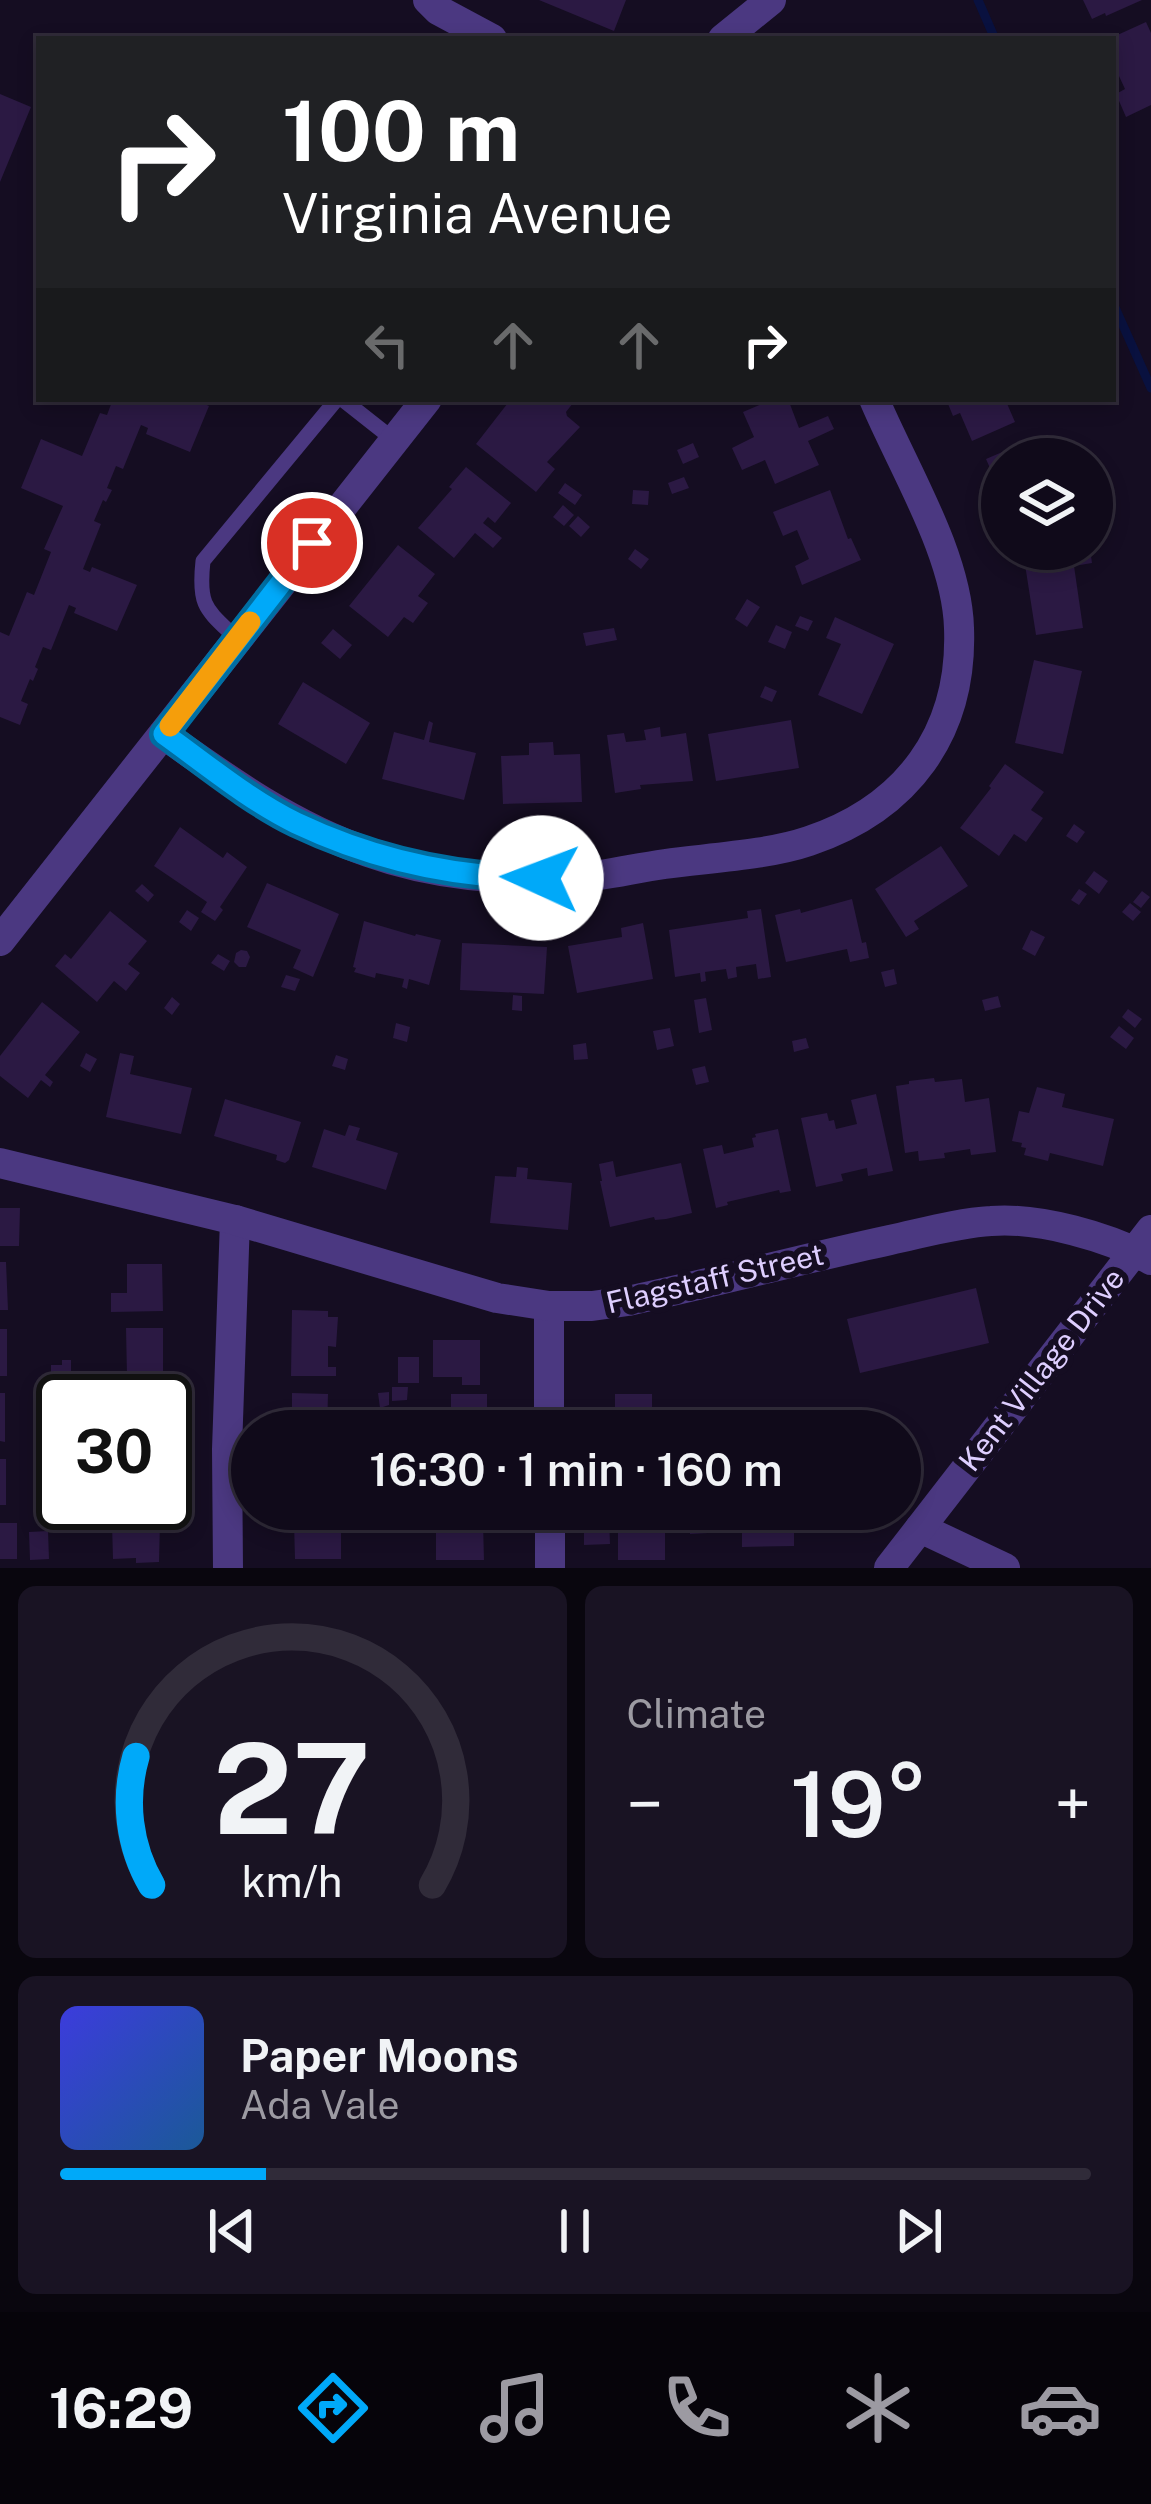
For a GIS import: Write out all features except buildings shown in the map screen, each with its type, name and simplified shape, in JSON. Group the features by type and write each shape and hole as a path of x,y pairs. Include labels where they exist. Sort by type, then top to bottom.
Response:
{"street":[{"path":"428,0 486,36"},
{"path":"727,36 771,0"},
{"path":"0,941 425,402"},
{"path":"164,734 293,821 369,853 436,871 576,878 805,843 852,824 913,777 949,712 957,667 954,583 875,402"},
{"name":"Flagstaff Street","path":"0,1162 236,1220 497,1298 548,1306 628,1301 842,1250 990,1221 1066,1228 1145,1247"},
{"path":"228,1568 227,1449 236,1220"},
{"name":"Kent Village Drive","path":"921,1527 1145,1247"},
{"path":"548,1306 549,1410"},
{"path":"921,1528 1005,1568"},
{"path":"550,1530 550,1568"},
{"name":"Kent Village Drive","path":"890,1568 918,1530"}],"lane":[{"path":"237,639 206,609 200,588 203,561 336,402"},
{"path":"343,402 394,440"}],"waterway":[{"path":"978,0 994,36"},
{"path":"1116,310 1151,388"}],"slow traffic":[{"path":"170,726 250,622"}],"route":[{"path":"312,543 164,734 293,821 369,853 436,871 541,878"}]}
